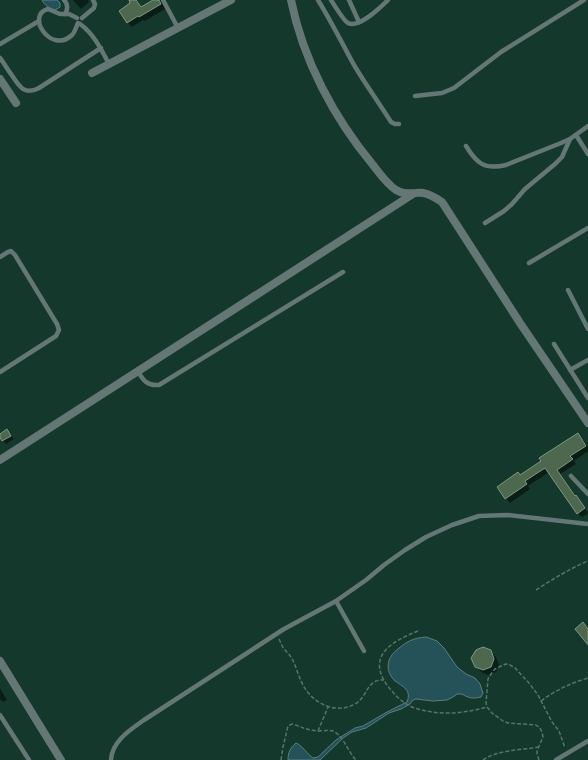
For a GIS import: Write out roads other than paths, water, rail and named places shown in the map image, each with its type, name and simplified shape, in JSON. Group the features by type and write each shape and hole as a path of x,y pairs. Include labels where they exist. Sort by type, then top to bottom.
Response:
{"street":[{"path":"92,73 231,0"},
{"path":"291,0 298,29 308,56 323,89 348,133 365,156 390,185 405,194 422,193 432,196 442,202 520,323 588,423"},
{"path":"0,79 16,103"},
{"path":"0,460 413,194"},
{"path":"0,661 2,671 62,760"}],"lane":[{"path":"64,0 68,8 65,14"},
{"path":"79,18 94,8 95,4 93,0"},
{"path":"163,0 178,28"},
{"path":"318,0 366,84 391,122 400,124"},
{"path":"331,0 347,22 353,25 369,16 388,0"},
{"path":"348,0 359,22"},
{"path":"415,96 442,93 454,88 501,52 584,0"},
{"path":"48,9 60,14 65,14 69,14 83,21 79,24 72,35 64,40 50,38 46,35 39,21 40,14 44,10 48,9"},
{"path":"0,44 39,21"},
{"path":"79,24 92,35 109,64"},
{"path":"1,61 19,87 31,91 39,88 101,48"},
{"path":"466,146 478,162 487,166 506,166 570,139 588,126"},
{"path":"576,135 588,154"},
{"path":"485,223 504,211 532,182 548,171 562,157 570,139"},
{"path":"529,263 588,228"},
{"path":"0,257 11,251 15,255 57,324 59,330 56,336 0,372"},
{"path":"138,371 145,382 159,385 343,272"},
{"path":"568,290 588,329"},
{"path":"554,344 588,398"},
{"path":"570,370 588,360"},
{"path":"571,476 588,494"},
{"path":"111,760 116,744 125,734 144,720 278,634 336,601 405,550 426,537 452,524 479,516 507,515 588,524"},
{"path":"336,601 364,652"},
{"path":"0,715 29,760"},
{"path":"556,760 588,741"}],"water":[{"path":"42,0 57,0 60,3 60,7 55,10 49,8"},
{"path":"426,637 437,641 444,648 457,667 466,674 475,678 480,684 483,693 481,697 471,698 462,694 457,694 447,700 433,701 416,699 401,709 389,713 366,728 352,732 343,738 320,760 288,760 288,755 296,743 313,758 318,757 336,740 355,728 363,726 407,702 407,691 395,681 389,672 389,660 394,652 404,644 414,639"}]}
